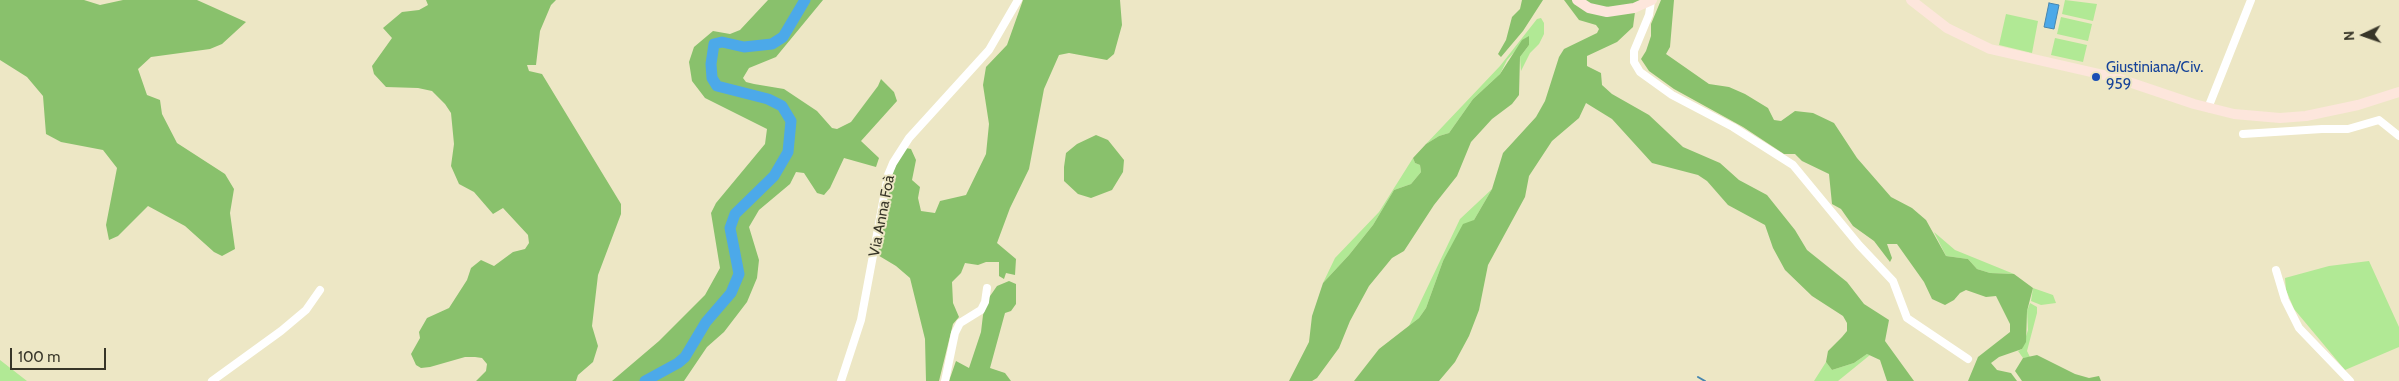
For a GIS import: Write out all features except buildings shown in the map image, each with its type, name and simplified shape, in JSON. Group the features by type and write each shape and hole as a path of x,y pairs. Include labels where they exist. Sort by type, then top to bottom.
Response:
{"street":[{"name":"Via Anna Foà","path":"841,380 861,320 888,175 893,163 909,138 989,50 1018,0"},
{"path":"1577,0 1594,10 1616,11 1648,2 1650,12 1634,51 1635,65 1640,72 1672,95 1741,132 1793,166 1859,245 1893,281 1907,318 1968,359"},
{"path":"1911,0 1947,28 1990,49 2117,78 2208,108 2246,116 2296,117 2327,112 2399,92"},
{"path":"2208,108 2251,0"},
{"path":"2242,134 2322,129 2348,130 2379,120 2399,136"},
{"path":"2276,270 2285,300 2297,325 2350,381"},
{"path":"945,381 955,333 960,323 981,310 985,302 987,288"},
{"path":"212,381 281,332 306,310 320,290"}],"green space":[{"path":"0,0 84,0 100,5 123,0 197,0 246,22 222,44 210,49 151,57 138,69 147,95 160,100 162,114 177,143 225,174 234,189 230,213 235,249 222,256 214,252 185,226 148,206 118,236 109,240 106,225 117,168 103,150 61,142 46,134 43,96 27,77 0,60"},
{"path":"426,0 556,0 551,5 540,31 536,65 527,65 529,71 542,74 621,204 621,214 598,275 592,326 598,346 593,362 578,375 576,381 476,381 486,371 487,364 482,358 465,357 421,368 416,365 411,354 420,338 419,332 427,318 449,308 467,280 471,268 481,260 494,266 513,252 525,249 529,243 528,235 503,208 493,214 474,192 459,184 451,166 454,144 451,113 445,104 432,91 418,88 386,87 374,74 372,66 392,38 383,28 402,12 419,10 428,5"},
{"path":"768,0 823,0 776,57 749,68 743,78 746,82 784,89 817,111 832,128 837,129 851,122 878,86 881,79 894,92 897,101 861,141 879,158 876,167 844,158 830,188 824,195 817,193 804,173 796,172 790,184 759,210 749,227 759,260 757,278 747,302 724,332 707,347 684,381 612,381 659,341 705,295 720,268 711,213 716,203 765,144 767,129 705,98 692,81 689,62 694,47 713,31 730,34 740,30"},
{"path":"1023,0 1120,0 1122,25 1114,54 1107,60 1069,53 1059,55 1044,89 1029,169 1010,208 997,243 1016,259 1015,275 1006,273 1004,279 999,276 999,262 986,262 978,265 965,263 961,273 952,282 953,303 959,317 953,324 939,381 926,381 925,339 910,278 896,266 876,254 889,177 906,148 911,149 916,160 912,180 920,187 918,198 921,211 935,213 940,201 966,195 986,154 989,124 983,85 986,67 1007,45"},
{"path":"1522,0 1543,0 1523,31 1501,57 1498,54 1506,40 1512,17 1520,9"},
{"path":"1564,0 1645,0 1635,12 1633,27 1617,42 1587,56 1587,66 1601,73 1602,85 1612,94 1649,115 1683,147 1720,163 1739,180 1767,195 1795,230 1807,250 1847,282 1864,304 1889,320 1885,341 1914,381 1887,381 1880,360 1867,354 1854,363 1832,370 1826,362 1828,351 1847,331 1847,323 1843,316 1812,296 1785,270 1773,248 1765,225 1728,205 1707,181 1698,175 1652,163 1612,119 1586,103 1579,118 1552,141 1529,176 1525,197 1488,265 1479,310 1469,336 1455,362 1439,381 1354,381 1379,349 1419,318 1426,308 1443,261 1463,224 1474,220 1492,189 1503,153 1536,117 1545,101 1559,57 1564,49 1597,33 1599,29 1596,25 1579,20"},
{"path":"1661,0 1674,0 1670,47 1666,54 1709,84 1729,87 1768,108 1774,120 1781,121 1795,111 1813,113 1834,123 1857,158 1891,197 1912,208 1926,220 1946,256 1968,259 1977,269 1990,273 2014,274 2033,288 2027,311 2026,342 2022,349 1999,357 1991,363 1997,370 2011,373 2017,381 1968,381 1978,357 2010,332 2010,324 1996,296 1986,297 1966,290 1945,305 1932,299 1924,282 1897,244 1887,244 1892,258 1890,262 1874,241 1853,226 1841,209 1832,204 1829,174 1802,161 1795,154 1784,154 1743,127 1674,89 1649,71 1641,59 1646,51 1651,36 1651,24"},
{"path":"2065,0 2097,4 2093,21 2062,14"},
{"path":"2006,14 2038,21 2032,53 1999,45"},
{"path":"2061,17 2092,24 2088,41 2057,34"},
{"path":"1541,18 1544,23 1544,34 1539,44 1530,53 1521,71 1520,57 1529,45 1528,37 1507,60 1500,74 1473,99 1449,133 1439,136 1426,144 1500,66 1537,19"},
{"path":"1529,36 1529,45 1520,57 1519,95 1512,104 1492,119 1471,142 1457,176 1434,205 1404,251 1392,258 1369,286 1350,321 1339,348 1317,378 1312,381 1289,381 1309,342 1312,316 1323,283 1373,225 1394,190 1411,184 1421,172 1420,165 1415,163 1413,158 1426,144 1439,136 1449,133 1473,99 1500,74 1522,40"},
{"path":"2055,38 2087,45 2083,62 2051,55"},
{"path":"1096,135 1108,140 1124,160 1123,172 1112,190 1091,198 1078,194 1064,181 1064,167 1066,153 1077,144"},
{"path":"1413,158 1415,163 1420,165 1421,172 1411,184 1394,190 1373,225 1323,283 1335,258 1379,212"},
{"path":"1492,189 1474,220 1443,261 1426,308 1419,318 1409,326 1460,219"},
{"path":"1934,232 1955,250 2014,274 1990,273 1977,269 1968,259 1946,256"},
{"path":"2369,261 2399,327 2399,347 2345,370 2294,309 2286,290 2285,278 2329,266"},
{"path":"1009,281 1016,284 1016,304 1011,311 1005,313 990,368 1005,373 1011,381 949,381 956,361 969,368 981,332 983,315 988,299 997,286"},
{"path":"2033,288 2053,295 2056,303 2041,305 2031,301"},
{"path":"2030,303 2037,307 2037,313 2027,351 2030,357 2023,358 2018,351 2022,349 2028,330 2027,311"},
{"path":"1867,354 1870,355 1838,381 1814,381 1826,362 1832,370 1854,363"},
{"path":"2037,355 2075,374 2089,378 2099,376 2101,381 2022,381 2015,371 2023,358"},
{"path":"0,360 27,381 0,381"}],"water":[{"path":"2049,3 2059,5 2054,29 2044,27"}],"waterway":[{"path":"645,381 678,363 685,357 706,322 731,293 739,274 730,228 735,214 774,176 788,152 791,121 782,106 768,99 717,86 712,78 711,64 714,44 722,42 744,47 772,44 783,37 805,0"},
{"path":"1698,377 1705,381"}],"place":[{"name":"Giustiniana/Civ. 959","path":"2096,77"}]}
